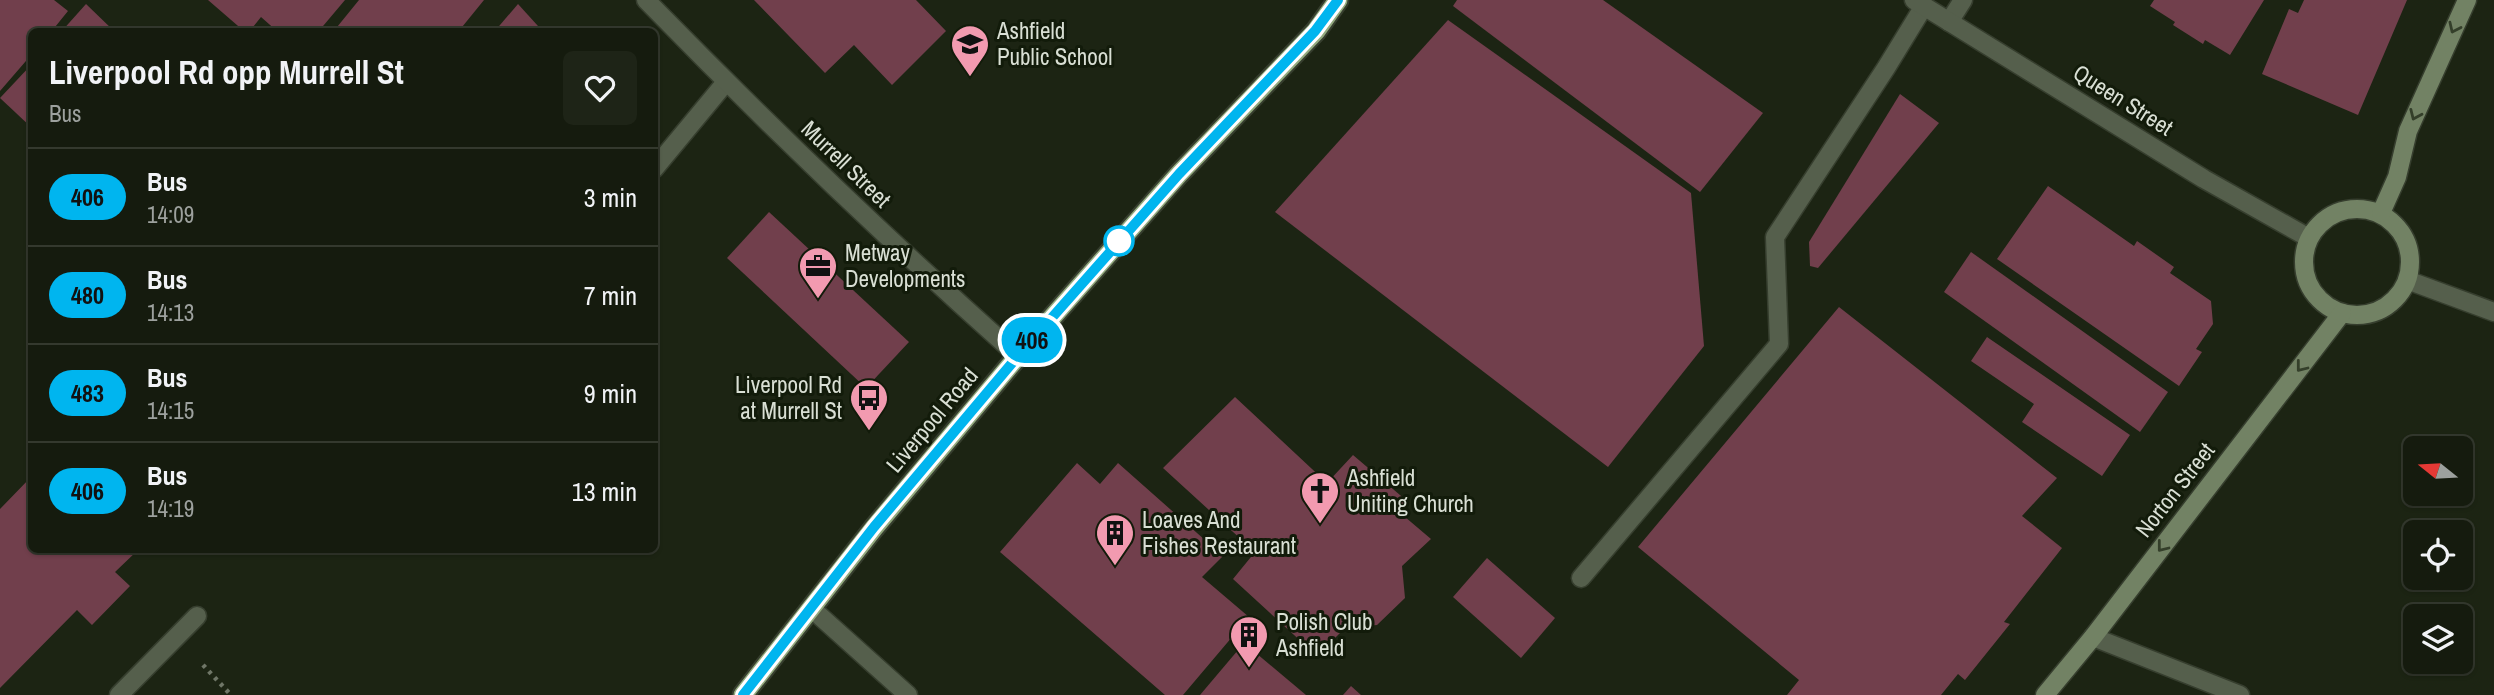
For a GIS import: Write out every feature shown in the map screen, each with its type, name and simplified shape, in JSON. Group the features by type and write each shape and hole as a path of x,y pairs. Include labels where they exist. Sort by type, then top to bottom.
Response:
{"highway":[{"name":"Liverpool Road","path":"743,695 874,527 1018,356 1179,174 1315,31 1338,0"}],"main road":[{"path":"2381,213 2397,177 2407,131 2468,0"},
{"path":"2356,208 2381,213 2392,221 2407,243 2410,261 2407,279 2400,294 2386,307 2368,314 2349,315 2328,307 2315,296 2304,276 2303,258 2309,238 2320,223 2338,211 2356,208"},
{"name":"Norton Street","path":"2045,695 2093,637 2342,313"}],"street":[{"name":"Murrell Street","path":"646,0 726,82 944,292 1018,356"},
{"path":"1949,22 1963,0"},
{"path":"1581,578 1779,344 1775,237 1886,68 1919,3"},
{"name":"Queen Street","path":"1919,3 2204,179 2309,238"},
{"path":"658,164 726,82"},
{"path":"2407,279 2494,312"},
{"path":"811,608 908,695"},
{"path":"119,695 197,616"},
{"path":"2093,637 2240,695"}],"path":[{"path":"208,672 231,695"}],"building":[{"path":"0,0 54,0 68,11 54,28 28,28 28,59 0,91"},
{"path":"208,0 345,0 321,28 273,28 261,17 252,28 240,28"},
{"path":"359,0 484,0 461,28 336,28"},
{"path":"754,0 916,0 946,31 892,85 854,45 825,73"},
{"path":"1457,0 1603,0 1763,113 1700,192 1453,6"},
{"path":"2154,0 2264,0 2230,55 2205,40 2203,44 2173,25 2175,22 2150,6"},
{"path":"2304,0 2407,0 2358,115 2262,74 2289,9 2298,13"},
{"path":"86,4 111,28 65,28"},
{"path":"518,4 540,28 497,28"},
{"path":"1448,20 1691,193 1704,346 1608,467 1275,212"},
{"path":"28,68 28,124 0,98"},
{"path":"1900,94 1939,123 1818,268 1810,266 1809,242"},
{"path":"2048,186 2134,246 2137,241 2174,267 2170,273 2211,301 2213,324 2196,349 2202,352 2179,386 1997,259"},
{"name":"Metway Developments","path":"769,212 909,342 866,388 727,258"},
{"path":"1971,252 2168,392 2140,432 1944,292"},
{"path":"1839,307 2057,478 2022,516 2062,548 2004,622 2010,624 1965,680 1958,674 1941,695 1787,695 1799,680 1638,547"},
{"path":"1987,337 2130,435 2102,476 2022,422 2034,404 1971,361"},
{"name":"Ashfield Uniting Church","path":"1235,397 1327,483 1353,455 1407,501 1398,511 1431,539 1402,566 1405,598 1377,625 1345,628 1317,656 1233,579 1255,552 1163,468"},
{"name":"Loaves And Fishes Restaurant","path":"1077,463 1100,484 1118,463 1223,556 1202,577 1249,617 1183,695 1165,695 1000,552"},
{"path":"28,480 28,553 135,553 115,572 130,586 92,625 77,610 0,688 0,509"},
{"path":"1487,558 1555,618 1521,658 1453,597"},
{"name":"Polish Club Ashfield","path":"1244,643 1306,695 1200,695"},
{"name":"Polish Club Ashfield","path":"1351,686 1361,695 1343,695"}],"bus line":[{"name":"406","path":"743,695 874,527 1018,356 1179,174 1315,31 1338,0"}],"place":[{"name":"Ashfield Public School","path":"970,78"},
{"name":"Metway Developments","path":"818,300"},
{"name":"Liverpool Rd at Murrell St","path":"869,432"},
{"name":"Ashfield Uniting Church","path":"1320,525"},
{"name":"Loaves And Fishes Restaurant","path":"1115,567"},
{"name":"Polish Club Ashfield","path":"1249,669"}]}
